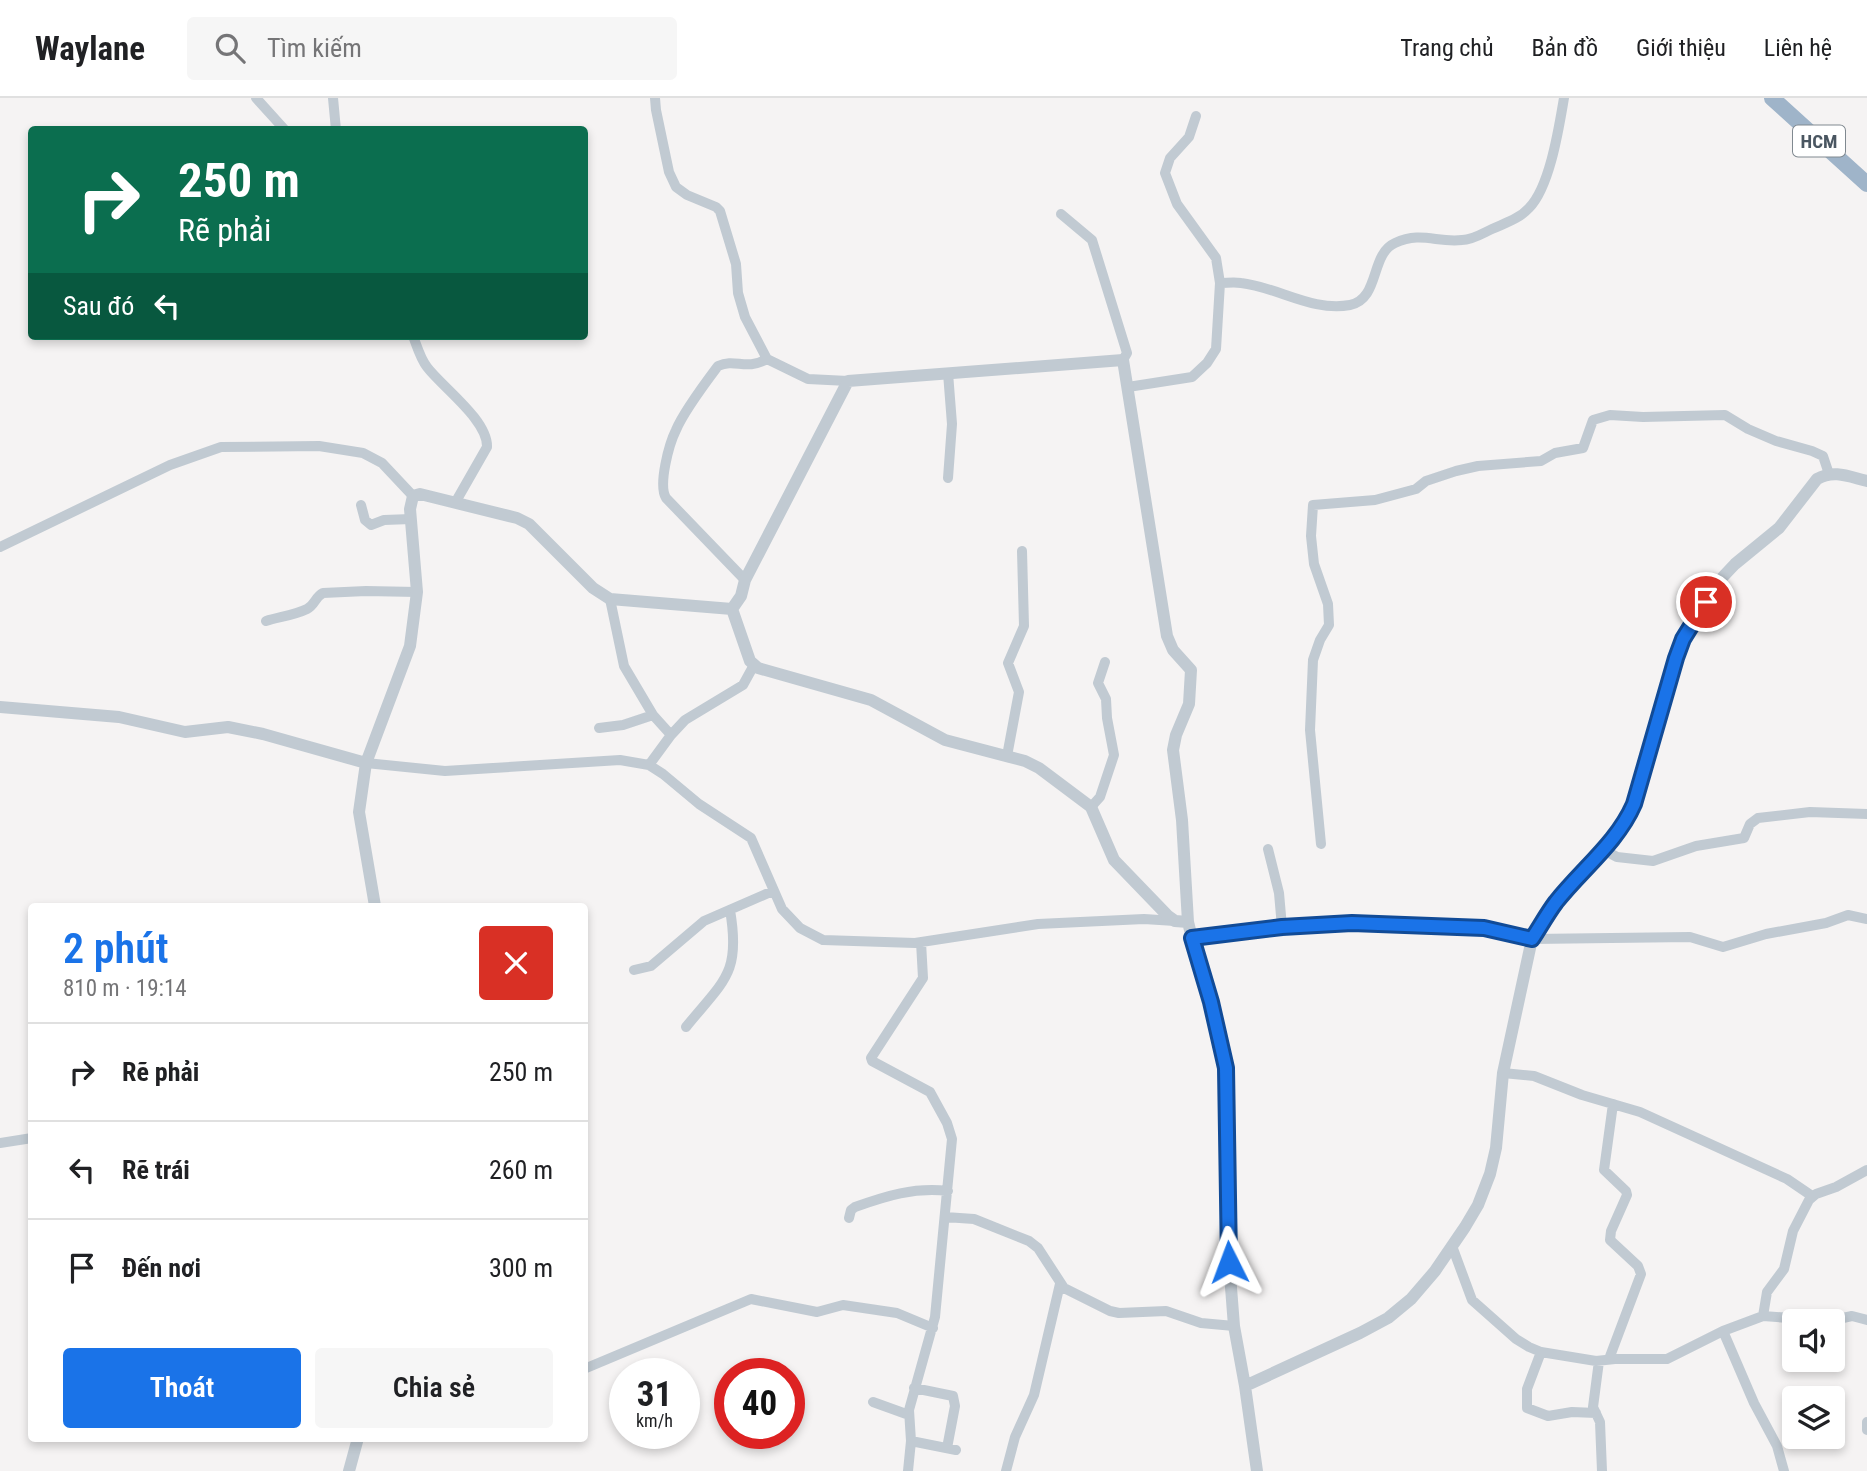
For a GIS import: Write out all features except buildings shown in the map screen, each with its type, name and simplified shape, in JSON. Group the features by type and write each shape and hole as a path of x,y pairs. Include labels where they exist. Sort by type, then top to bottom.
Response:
{"highway":[{"name":"HCM","path":"1772,98 1867,184"}],"street":[{"path":"256,98 281,126"},
{"path":"334,98 336,126"},
{"path":"655,98 672,180 682,192 711,204 720,211 736,264 738,293 745,317 767,359 808,379 848,381 1123,360"},
{"path":"1220,283 1243,283 1321,305 1348,305 1365,295 1383,254 1393,243 1420,236 1464,240 1516,218 1530,207 1540,192 1550,163 1564,98"},
{"path":"1128,387 1192,377 1207,363 1216,349 1220,283 1214,254 1177,204 1164,173 1170,158 1189,137 1196,116"},
{"path":"1061,214 1092,240 1127,353 1123,360 1167,636 1173,650 1191,670 1189,704 1176,734 1173,750 1182,820 1182,922"},
{"path":"415,340 426,366 465,406 487,440 487,447 455,503"},
{"path":"745,580 666,498 663,482 675,431 718,366 726,363 754,366 767,359"},
{"path":"948,373 952,424 948,478"},
{"path":"732,609 741,596 745,580 848,381"},
{"path":"1321,844 1310,730 1313,660 1329,625 1328,604 1314,564 1311,536 1313,505 1375,500 1416,489 1426,481 1456,471 1541,461 1555,453 1583,449 1588,441 1587,434 1593,420 1610,415 1725,415 1776,441 1812,451 1825,459 1829,474"},
{"path":"0,547 170,465 221,447 319,446 363,453 382,463 413,496"},
{"path":"1245,1386 1388,1318 1411,1299 1435,1271 1479,1205 1490,1174 1496,1148 1503,1073 1532,939 1556,902 1621,829 1634,804 1676,658 1693,622 1726,573 1779,528 1817,479 1829,474 1842,474 1867,481"},
{"path":"413,496 420,494 504,514 529,524 593,588 610,598 732,609"},
{"path":"374,903 359,812 366,763 410,646 417,592 410,505 413,496"},
{"path":"361,505 365,520 371,525 396,519 411,519"},
{"path":"1007,756 1019,692 1008,663 1024,626 1021,551"},
{"path":"266,621 306,610 323,593 417,592"},
{"path":"610,598 624,666 653,715 671,735"},
{"path":"732,609 748,655 754,664 763,670 871,700 945,740 1033,764 1091,807 1114,860 1182,922 1192,938 1211,1002 1226,1068 1227,1236 1234,1326 1257,1471"},
{"path":"1091,807 1100,797 1114,755 1105,696 1098,683 1105,662"},
{"path":"649,765 671,735 694,713 743,685 754,664"},
{"path":"0,707 119,717 185,732 228,727 366,763 445,771 620,760 649,765 699,804 751,838 782,909 793,921 823,940 921,942 1038,924 1144,919 1182,922"},
{"path":"599,728 623,725 653,715"},
{"path":"1602,849 1617,857 1653,861 1696,846 1744,838 1751,824 1758,818 1810,812 1867,814"},
{"path":"1268,849 1279,893 1282,927"},
{"path":"634,970 651,966 698,925 773,891"},
{"path":"687,1027 732,966 734,939 730,910"},
{"path":"1192,938 1282,927 1352,923 1484,928 1532,939 1690,937 1726,947 1766,933 1826,923 1849,915 1867,919"},
{"path":"908,1471 911,1441 909,1415 933,1328 952,1139 933,1096 926,1089 870,1058 923,978 921,942"},
{"path":"1503,1073 1534,1076 1582,1096 1640,1112 1783,1177 1812,1196"},
{"path":"1602,1471 1600,1422 1593,1407 1604,1360 1641,1274 1638,1266 1610,1240 1611,1231 1627,1195 1604,1170 1613,1104"},
{"path":"0,1143 28,1139"},
{"path":"1763,1316 1767,1292 1784,1269 1793,1231 1812,1196 1836,1187 1867,1170"},
{"path":"849,1218 855,1207 895,1193 918,1189 948,1191"},
{"path":"945,1217 974,1219 1029,1241 1038,1248 1060,1284 1070,1292 1114,1312 1166,1311 1205,1324 1234,1326"},
{"path":"1451,1246 1472,1300 1520,1342 1541,1352 1604,1360 1667,1359 1723,1331 1763,1316 1829,1321 1852,1316 1867,1320"},
{"path":"1006,1471 1015,1437 1034,1395 1060,1284"},
{"path":"588,1367 751,1299 817,1312 843,1305 897,1313 933,1328"},
{"path":"1723,1331 1754,1403 1777,1446 1784,1471"},
{"path":"1541,1352 1527,1389 1527,1408 1548,1416 1572,1412 1595,1413"},
{"path":"911,1441 951,1449 955,1406 953,1396 915,1388"},
{"path":"873,1402 909,1415"},
{"path":"1867,1422 1867,1430"},
{"path":"349,1471 357,1442"}],"route":[{"path":"1229,1262 1226,1068 1211,1002 1192,938 1282,927 1352,923 1484,928 1532,939 1556,902 1614,838 1628,818 1676,658 1683,639 1706,602"}]}
